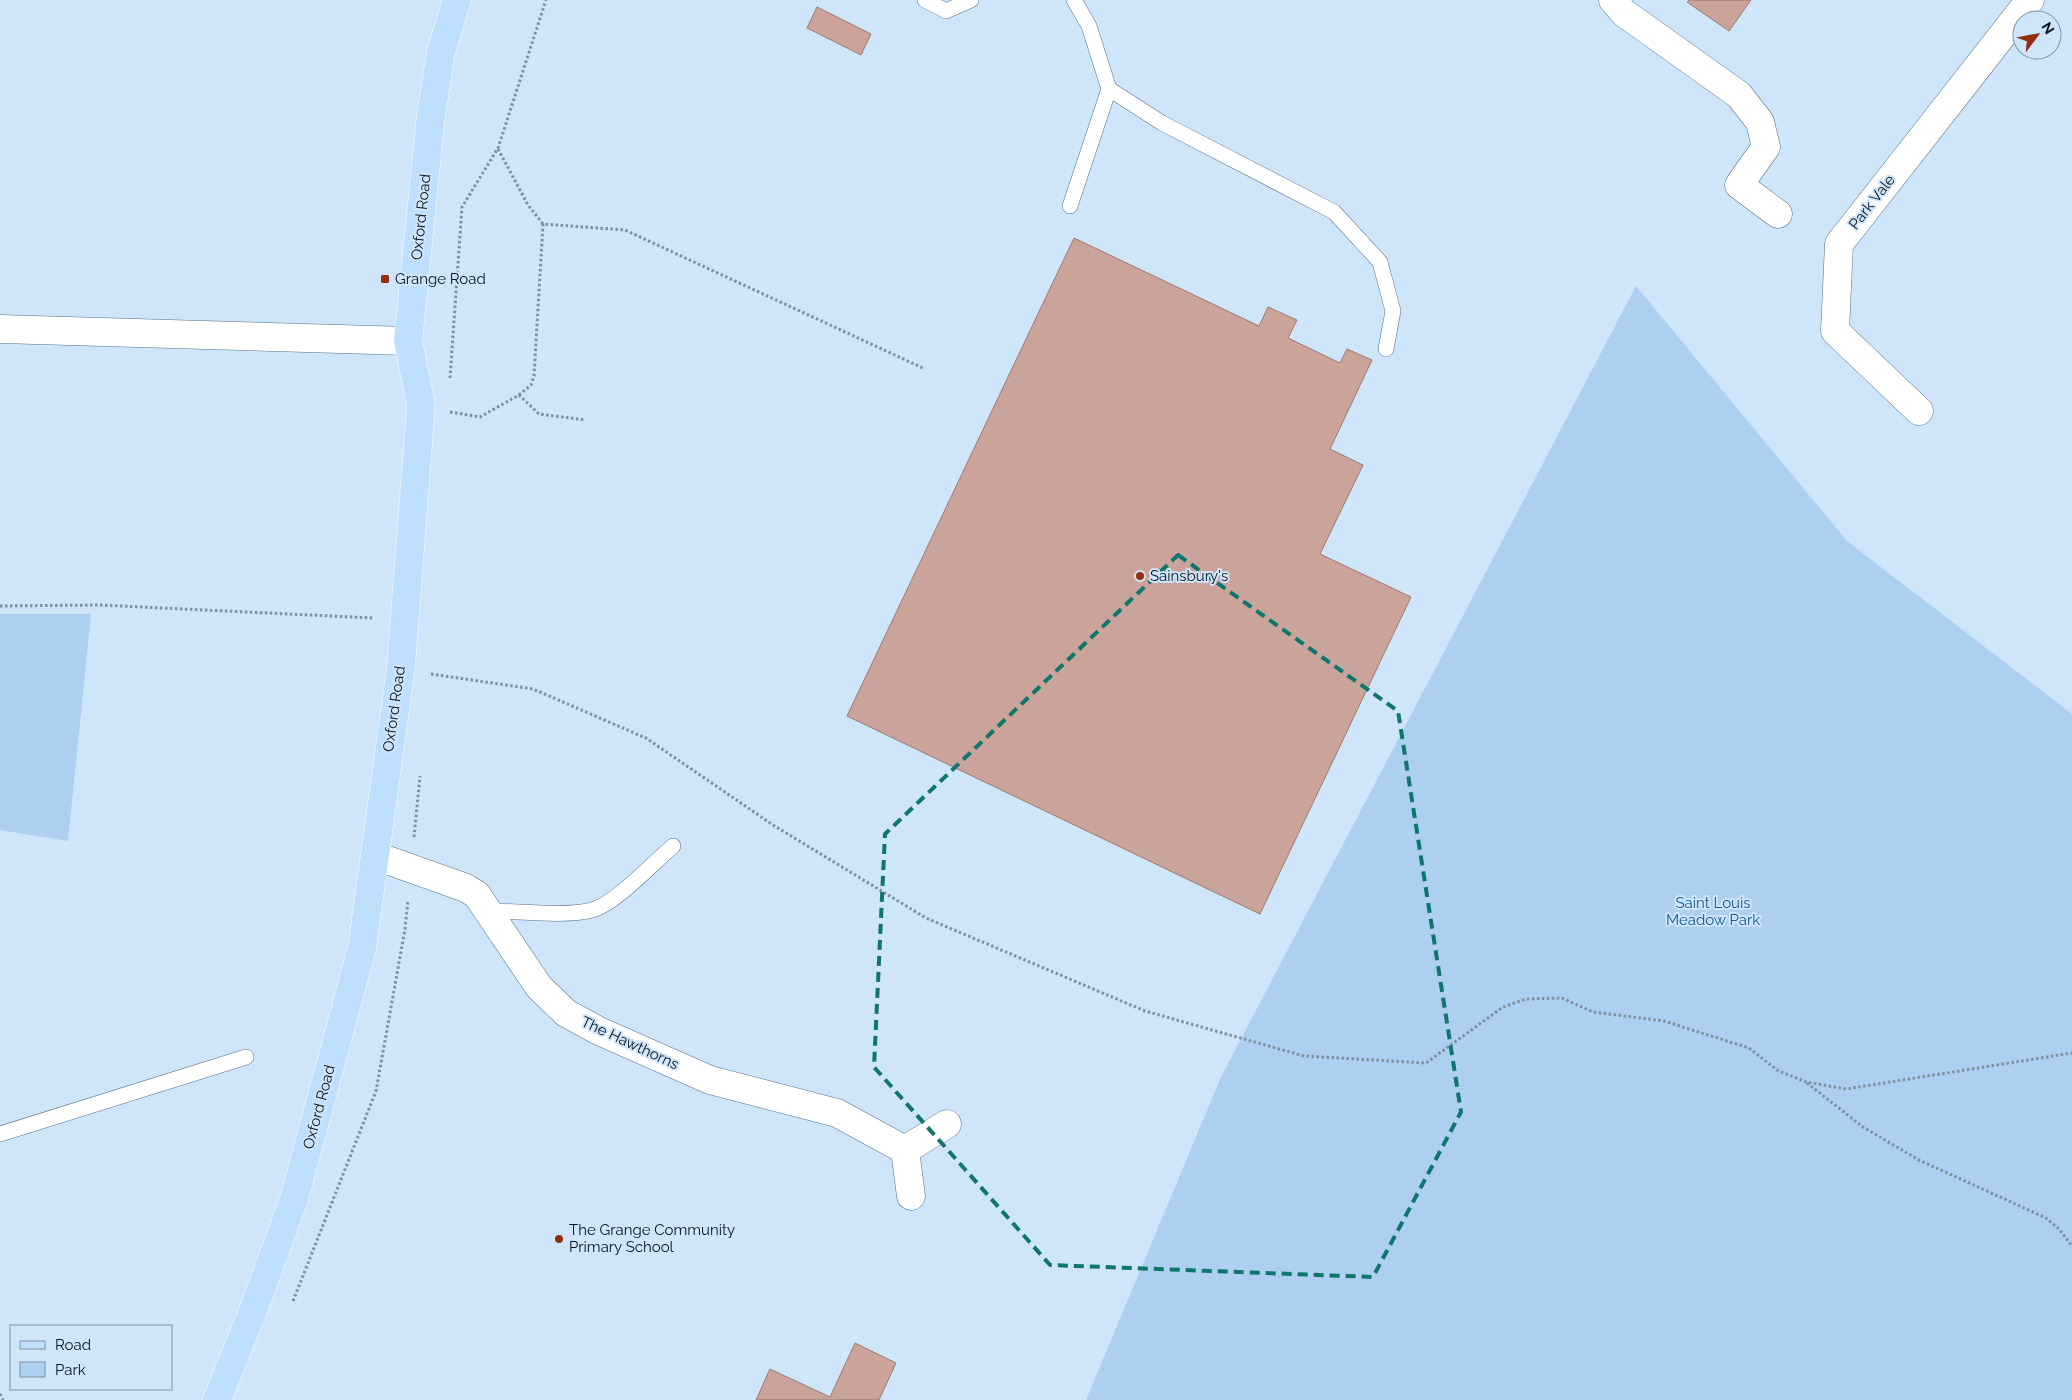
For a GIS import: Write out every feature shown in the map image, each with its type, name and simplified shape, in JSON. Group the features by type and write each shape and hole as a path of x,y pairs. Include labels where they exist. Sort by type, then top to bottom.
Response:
{"main road":[{"name":"Oxford Road","path":"217,1400 253,1311 294,1199 362,948 401,667 403,620 421,405 408,341 431,115 441,52 457,0"}],"street":[{"path":"1612,0 1624,13 1704,68 1739,95 1760,122 1766,147 1739,185 1778,214"},
{"name":"Park Vale","path":"1919,411 1836,331 1839,244 2030,0"},
{"path":"0,329 408,341"},
{"name":"The Hawthorns","path":"376,856 466,888 477,895 539,987 566,1013 599,1031 710,1080 837,1113 905,1150"},
{"path":"911,1196 905,1150 947,1124"}],"lane":[{"path":"926,0 946,10 971,0"},
{"path":"1070,206 1108,89 1089,26 1074,0"},
{"path":"1108,89 1162,123 1334,212 1380,262 1393,311 1386,349"},
{"path":"489,911 577,913 592,910 603,906 673,846"},
{"path":"0,1134 246,1057"}],"path":[{"path":"449,382 462,206 498,148 546,0"},
{"path":"446,421 447,412 480,416 519,395 531,385 534,376 544,224 528,205 498,148"},
{"path":"544,224 625,230 925,370"},
{"path":"519,395 539,414 586,420"},
{"path":"0,606 99,605 403,620"},
{"path":"428,683 430,665"},
{"path":"429,674 533,689 646,738 773,825 926,918 1145,1011 1304,1056 1426,1064 1503,1007 1526,998 1562,998 1593,1012 1664,1021 1749,1048 1777,1070 1806,1082 1846,1089 2072,1053"},
{"path":"1806,1082 1863,1127 1919,1160 2046,1218 2059,1229 2072,1246"},
{"path":"0,1394 2,1400"}],"highlighted area":[{"path":"1178,555 1398,711 1461,1112 1373,1277 1050,1265 874,1067 885,834"}],"green space":[{"name":"Saint Louis Meadow Park","path":"1636,286 1847,541 2072,714 2072,1400 1086,1400 1221,1077"},
{"path":"0,614 91,614 68,841 0,830"}],"building":[{"path":"1689,0 1751,0 1729,31 1687,2"},
{"path":"817,7 871,34 861,55 807,28"},
{"name":"Sainsbury's","path":"1074,238 1259,326 1268,307 1297,320 1288,338 1340,363 1347,349 1372,360 1330,449 1363,465 1320,554 1411,597 1260,914 847,716"},
{"path":"855,1343 896,1363 879,1400 756,1400 770,1369 830,1397"}],"place":[{"name":"Grange Road","path":"385,279"},
{"name":"Sainsbury's","path":"1140,576"},
{"name":"The Grange Community Primary School","path":"559,1239"}]}
